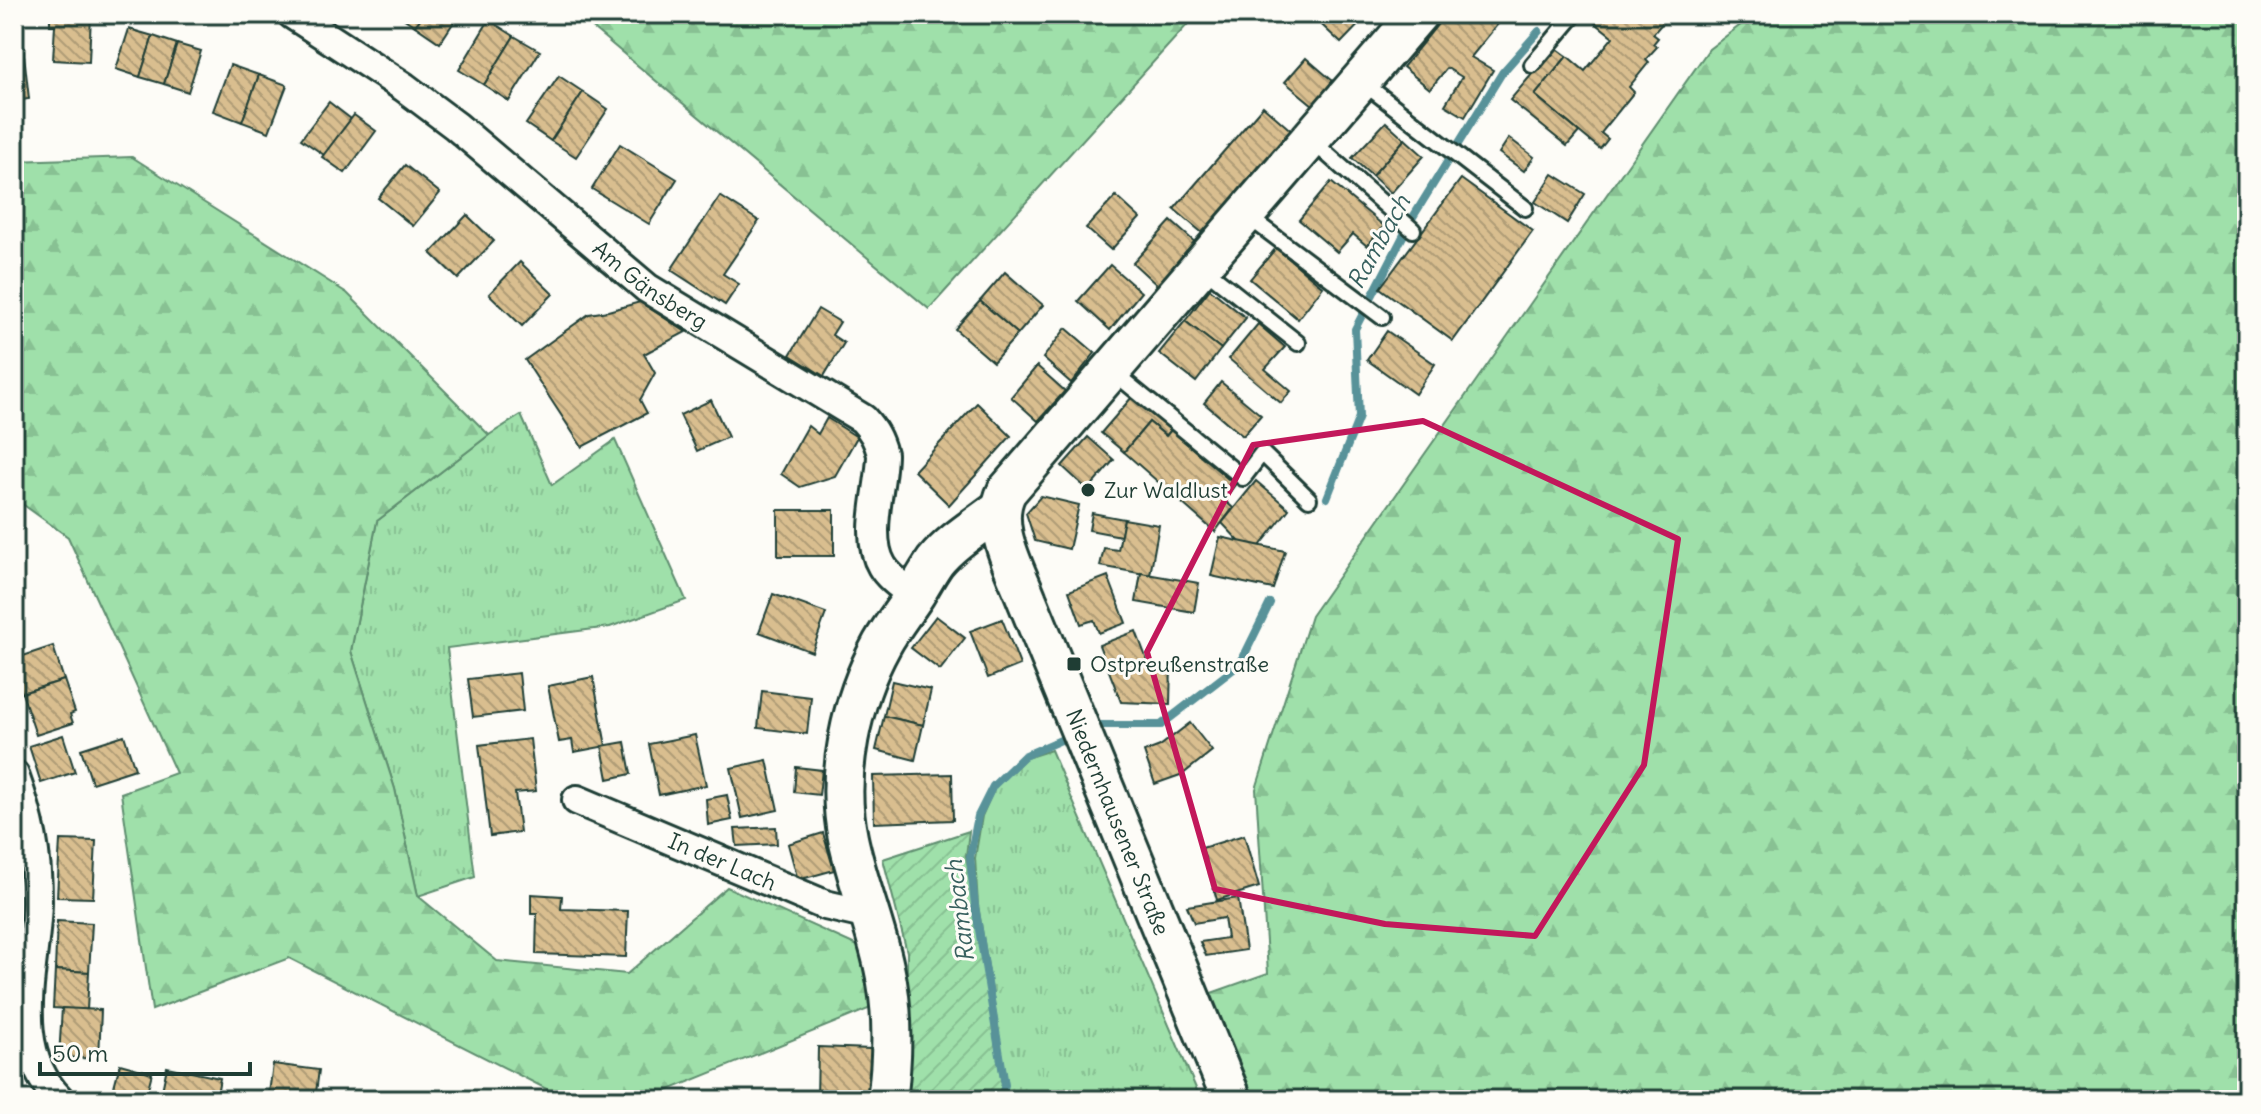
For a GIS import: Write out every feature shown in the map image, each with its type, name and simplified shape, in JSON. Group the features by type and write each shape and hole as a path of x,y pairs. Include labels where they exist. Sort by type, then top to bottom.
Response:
{"main road":[{"path":"887,1100 892,1037 889,998 884,967 848,837 845,808 847,754 852,724 869,671 896,621 935,562 948,549 1003,526 1007,491 1418,14"},
{"name":"Niedernhausener Straße","path":"1003,526 1088,749 1232,1100"}],"street":[{"name":"Am Gänsberg","path":"292,14 404,87 456,126 647,288 863,419 879,440 882,454 875,551 883,567 914,596"},
{"path":"14,775 33,833 36,871 29,1042 36,1067 60,1100"},
{"name":"In der Lach","path":"577,800 825,905 869,915"}],"lane":[{"path":"1532,65 1575,14"},
{"path":"1361,81 1525,208"},
{"path":"1310,139 1409,226"},
{"path":"1246,215 1376,312"},
{"path":"1201,266 1298,343"},
{"path":"1111,371 1243,478 1262,453 1309,499"}],"highlighted area":[{"path":"1423,421 1678,539 1644,765 1535,936 1385,924 1215,889 1147,652 1253,445"}],"green space":[{"path":"576,14 1197,14 929,309"},
{"path":"1755,14 2247,14 2247,1100 1255,1100 1211,993 1268,973 1256,789 1311,616 1709,49"},
{"path":"132,157 347,293 489,435 377,521 351,651 395,789 418,896 497,961 627,974 727,887 860,947 871,1008 644,1100 568,1100 289,958 152,1010 121,793 176,773 68,537 14,498 14,161"},
{"path":"521,415 552,485 615,440 686,600 610,627 447,648 475,877 418,896 395,789 351,651 377,521 489,435"},
{"path":"1051,750 1201,1100 1002,1100 1007,1083 978,905 975,858 982,816 995,787 1026,758"},
{"path":"969,831 966,856 1002,1084 998,1100 907,1100 907,952 883,859"}],"building":[{"path":"50,14 91,14 89,62 53,60 55,25 50,25"},
{"path":"397,14 424,14 415,26"},
{"path":"424,14 459,14 440,43 415,26"},
{"path":"1310,14 1369,14 1341,43"},
{"path":"1446,14 1506,14 1471,57 1493,70 1465,117 1445,105 1462,77 1447,68 1430,89 1403,67"},
{"path":"1584,14 1670,14 1653,34 1658,38 1653,44 1657,47 1629,87 1634,92 1601,133 1608,139 1600,149 1535,95 1567,56 1585,71 1613,37"},
{"path":"489,20 514,36 484,85 459,70"},
{"path":"21,28 29,99 14,101 14,29"},
{"path":"129,29 153,36 140,77 116,69"},
{"path":"153,36 177,44 164,84 140,77"},
{"path":"514,36 540,51 509,101 484,85"},
{"path":"177,44 201,51 188,92 164,84"},
{"path":"1555,47 1567,56 1535,95 1579,132 1567,146 1510,100"},
{"path":"1306,58 1333,81 1313,105 1285,82"},
{"path":"230,65 259,75 242,122 213,111"},
{"path":"259,75 287,85 269,132 242,122"},
{"path":"559,76 583,92 551,141 526,124"},
{"path":"583,92 608,109 576,157 551,141"},
{"path":"329,102 351,119 324,155 301,139"},
{"path":"1263,106 1294,133 1206,236 1174,209"},
{"path":"354,115 376,131 345,173 322,157"},
{"path":"1386,122 1405,139 1372,176 1352,158"},
{"path":"1509,138 1534,157 1524,171 1499,153"},
{"path":"1405,139 1424,156 1391,193 1372,176"},
{"path":"620,144 677,179 649,224 592,189"},
{"path":"405,165 440,193 413,226 378,198"},
{"path":"1553,174 1585,194 1567,223 1535,202"},
{"path":"1461,179 1533,231 1453,341 1380,288"},
{"path":"1331,182 1384,226 1367,246 1353,234 1337,252 1299,220"},
{"path":"720,196 759,221 723,274 739,284 725,305 671,270"},
{"path":"1116,196 1140,218 1111,250 1086,228"},
{"path":"467,215 494,241 458,279 431,253"},
{"path":"1171,221 1197,244 1159,287 1133,263"},
{"path":"1276,248 1323,287 1298,319 1250,279"},
{"path":"520,262 553,294 522,326 489,294"},
{"path":"1110,265 1141,292 1110,330 1078,301"},
{"path":"1005,272 1043,305 1018,334 980,301"},
{"path":"1210,289 1246,318 1221,349 1185,321"},
{"path":"980,301 1018,334 993,362 955,329"},
{"path":"640,302 686,332 644,354 655,373 640,400 647,413 582,447 525,360 589,314"},
{"path":"818,309 840,322 832,335 844,343 824,376 790,355"},
{"path":"1185,321 1221,349 1196,382 1159,353"},
{"path":"1258,324 1285,347 1265,369 1291,391 1281,403 1229,359"},
{"path":"1066,328 1095,353 1071,383 1043,358"},
{"path":"1387,331 1435,364 1415,394 1367,360"},
{"path":"1037,366 1065,391 1038,421 1011,397"},
{"path":"1221,382 1261,415 1243,436 1204,403"},
{"path":"1132,397 1171,430 1166,436 1149,422 1124,452 1101,433"},
{"path":"711,400 728,437 697,451 680,415"},
{"path":"977,403 1011,436 949,505 914,471"},
{"path":"827,418 857,437 835,476 800,487 781,474 808,426 818,434"},
{"path":"1149,422 1166,436 1171,430 1235,485 1224,500 1233,508 1215,532 1124,452"},
{"path":"1088,437 1114,460 1088,490 1062,466"},
{"path":"1256,481 1289,509 1260,546 1240,542 1222,523"},
{"path":"1041,496 1079,505 1069,549 1035,541 1026,513"},
{"path":"778,510 834,510 834,556 778,556"},
{"path":"1092,513 1124,519 1121,536 1089,530"},
{"path":"1124,519 1159,525 1150,575 1100,566 1104,548 1118,550"},
{"path":"1220,537 1285,551 1273,589 1211,576"},
{"path":"1141,573 1199,583 1194,612 1136,602"},
{"path":"1108,576 1126,623 1099,633 1094,620 1081,624 1069,591"},
{"path":"773,594 826,613 812,652 759,632"},
{"path":"936,616 965,638 940,670 911,648"},
{"path":"1002,619 1020,665 988,678 970,631"},
{"path":"1136,631 1149,665 1171,665 1170,704 1121,702 1099,645"},
{"path":"53,646 64,680 22,693 14,659"},
{"path":"519,673 523,711 473,717 468,679"},
{"path":"593,677 606,746 574,752 572,740 559,742 548,686"},
{"path":"64,680 75,712 70,714 73,723 36,735 22,693"},
{"path":"892,681 931,690 923,725 884,716"},
{"path":"762,691 811,697 807,734 758,728"},
{"path":"884,716 923,725 915,760 876,750"},
{"path":"1190,723 1212,751 1183,774 1155,784 1144,752 1160,746"},
{"path":"63,735 75,772 41,783 29,746"},
{"path":"124,735 135,769 92,783 81,749"},
{"path":"695,735 706,785 659,795 649,744"},
{"path":"530,739 536,791 515,793 520,832 490,836 479,745"},
{"path":"625,742 631,774 608,779 602,746"},
{"path":"767,760 778,810 742,818 731,768"},
{"path":"796,767 822,770 819,795 794,792"},
{"path":"952,774 953,820 874,823 873,776"},
{"path":"727,795 732,820 708,825 706,799"},
{"path":"776,827 777,844 737,846 735,829"},
{"path":"823,833 834,870 798,880 788,844"},
{"path":"1244,835 1259,887 1217,900 1202,848"},
{"path":"60,840 96,841 93,898 57,897"},
{"path":"531,894 562,896 561,909 628,911 626,957 536,954 537,914 531,914"},
{"path":"1238,898 1246,950 1206,956 1200,942 1227,938 1224,918 1194,923 1187,906"},
{"path":"57,921 92,923 89,972 55,970"},
{"path":"55,970 89,972 87,1010 53,1008"},
{"path":"62,1008 101,1010 99,1059 59,1057"},
{"path":"818,1047 871,1049 869,1100 817,1100"},
{"path":"120,1064 152,1073 145,1100 111,1098"},
{"path":"273,1064 319,1070 315,1100 268,1100"},
{"path":"167,1067 220,1078 216,1100 160,1100"}],"waterway":[{"name":"Rambach","path":"1327,498 1359,417 1355,329 1413,217 1502,73 1539,31"},
{"name":"Rambach","path":"1090,727 1161,725 1240,664 1270,603"},
{"name":"Rambach","path":"1000,1100 1005,1085 975,906 970,857 978,816 993,786 1024,756 1070,736"}],"place":[{"name":"Zur Waldlust","path":"1088,490"},
{"name":"Ostpreußenstraße","path":"1074,664"}]}
